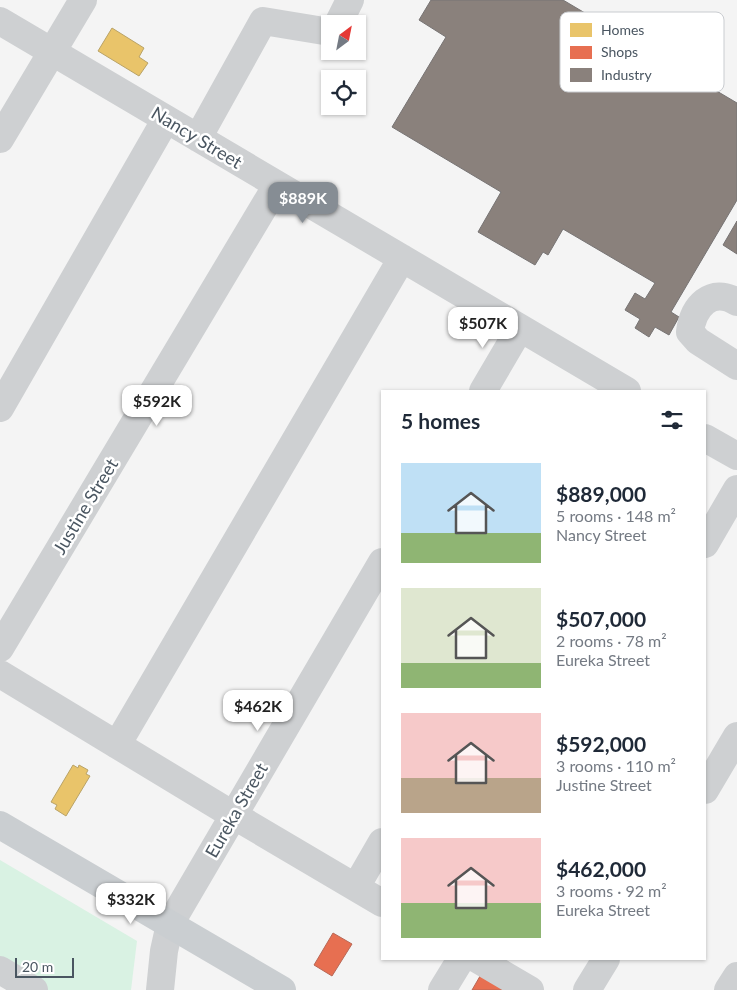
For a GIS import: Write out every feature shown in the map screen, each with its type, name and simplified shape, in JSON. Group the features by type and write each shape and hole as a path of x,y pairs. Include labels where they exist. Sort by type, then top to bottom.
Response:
{"main road":[{"path":"0,825 282,990"}],"street":[{"path":"0,139 83,0"},
{"path":"342,15 350,0"},
{"name":"Nancy Street","path":"0,21 624,390"},
{"path":"198,138 264,21 321,30"},
{"path":"0,408 166,119"},
{"name":"Justine Street","path":"0,648 277,184"},
{"path":"117,745 402,258"},
{"path":"737,302 730,298 707,299 691,319 690,332 698,341 737,366"},
{"path":"483,390 520,328"},
{"path":"706,439 737,456"},
{"path":"706,542 737,490"},
{"name":"Eureka Street","path":"160,990 164,951 170,924 381,564"},
{"path":"0,674 381,902"},
{"path":"706,788 737,736"},
{"path":"356,887 381,844"},
{"path":"442,990 460,960"},
{"path":"479,960 530,990"},
{"path":"587,990 605,960"},
{"path":"0,970 34,990"},
{"path":"728,990 737,976"}],"green space":[{"path":"0,860 137,941 131,990 45,990 0,964"}],"building: Homes":[{"path":"112,28 144,48 139,57 148,63 139,76 98,51"},
{"path":"73,765 78,768 79,765 88,770 86,774 90,776 66,816 55,809 57,805 51,802"}],"building: Shops":[{"path":"333,933 352,944 332,976 314,965"},
{"path":"483,971 506,990 472,990"}],"building: Industry":[{"path":"431,0 563,0 583,12 560,12 560,92 718,92 737,103 737,200 671,312 679,317 669,335 655,327 649,337 635,328 640,319 625,310 635,293 645,299 655,283 563,229 548,255 543,252 535,265 478,232 501,192 392,127 446,37 419,20"},
{"path":"737,221 737,254 723,245"}]}
